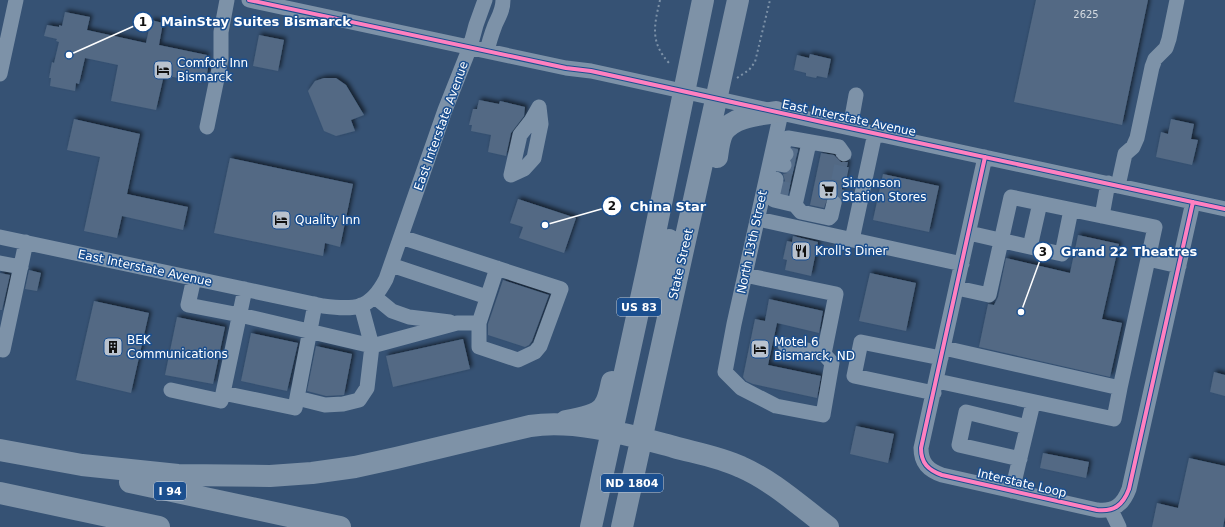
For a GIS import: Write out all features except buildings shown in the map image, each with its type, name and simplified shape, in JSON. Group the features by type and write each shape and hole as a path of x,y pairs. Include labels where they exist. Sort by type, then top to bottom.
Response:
{"highway":[{"name":"US 83","path":"591,527 685,91 703,0"},
{"path":"716,0 701,81 705,89 717,99"},
{"name":"State Street","path":"622,527 738,1"},
{"path":"658,364 659,302 663,267 692,130 694,114 694,105 685,91"},
{"path":"658,364 684,301 723,133 731,124 742,119 778,112"},
{"path":"556,424 592,414 603,407 610,394 660,165 674,140"},
{"path":"0,450 82,465 178,475 270,476 312,473 355,467 530,426 568,424 642,439 719,459 741,467 778,489 828,527"},
{"path":"608,527 621,468 621,457 611,432"},
{"name":"I 94","path":"0,454 340,527"},
{"path":"601,527 608,479 604,466"},
{"path":"0,493 159,527"},
{"path":"0,500 110,527"}],"street":[{"path":"0,74 16,0"},
{"path":"207,127 221,60 221,32 227,0"},
{"path":"249,0 470,47 485,0"},
{"path":"487,51 496,23 501,13 503,0"},
{"path":"1102,216 1126,154 1133,147 1137,138 1152,67 1155,60 1166,48 1177,0"},
{"name":"East Interstate Avenue","path":"0,237 315,304 345,308 366,304 375,297 386,279 470,47 566,68 596,72 685,91 1225,209"},
{"path":"834,203 831,216 829,218 801,212 788,173 785,140 788,138 841,151 845,127 856,95"},
{"path":"518,172 520,136 539,107"},
{"name":"North 13th Street","path":"778,112 788,173 758,219 725,372 741,388 776,406 823,415 832,363 824,354"},
{"path":"788,173 813,143 822,122"},
{"path":"852,240 875,133"},
{"name":"Interstate Loop","path":"985,157 921,448 921,454 926,466 930,470 942,475 1097,510 1111,510"},
{"path":"957,288 989,295 1011,197 1155,227 1114,419 1033,402 854,376 861,342 943,353 1120,388"},
{"path":"1119,527 1111,510 1122,502 1129,489 1193,202"},
{"path":"1030,247 1040,203"},
{"path":"969,233 1062,254 1070,210"},
{"path":"758,219 962,264"},
{"path":"401,237 497,268 561,289 540,346 534,352 518,360 479,347 479,323 497,268"},
{"path":"3,350 26,242"},
{"path":"1148,259 1179,266"},
{"path":"0,263 21,267"},
{"path":"391,265 487,297"},
{"path":"745,274 836,294 824,354 785,345"},
{"path":"194,278 188,305 240,315 372,346 457,323"},
{"path":"171,390 221,401 245,289"},
{"path":"375,297 392,312 409,317 457,323 479,323"},
{"path":"223,393 295,408 315,304"},
{"path":"297,398 325,405 343,404 359,400 367,388 372,346 362,305"},
{"path":"1012,491 1033,402"},
{"path":"1020,459 959,445 966,412 1027,427"}],"path":[{"path":"660,0 655,36 658,47 669,63"},
{"path":"736,78 750,70 755,62 770,0"}],"tunnel":[{"path":"786,154 796,157"},
{"path":"834,203 844,154"},
{"path":"784,165 794,167"},
{"path":"779,188 789,190"}],"cycle path":[{"path":"249,0 566,68 591,71 1225,209"},
{"path":"985,157 921,448 922,458 929,468 942,475 1097,510 1108,510 1117,506 1127,495 1129,489 1193,202"}],"place":[{"name":"MainStay Suites Bismarck","path":"69,55"},
{"name":"Comfort Inn Bismarck","path":"163,70"},
{"name":"Simonson Station Stores","path":"828,190"},
{"name":"Quality Inn","path":"281,220"},
{"name":"China Star","path":"545,225"},
{"name":"Kroll's Diner","path":"801,251"},
{"name":"Grand 22 Theatres","path":"1021,312"},
{"name":"BEK Communications","path":"113,347"},
{"name":"Motel 6 Bismarck, ND","path":"760,349"}]}
